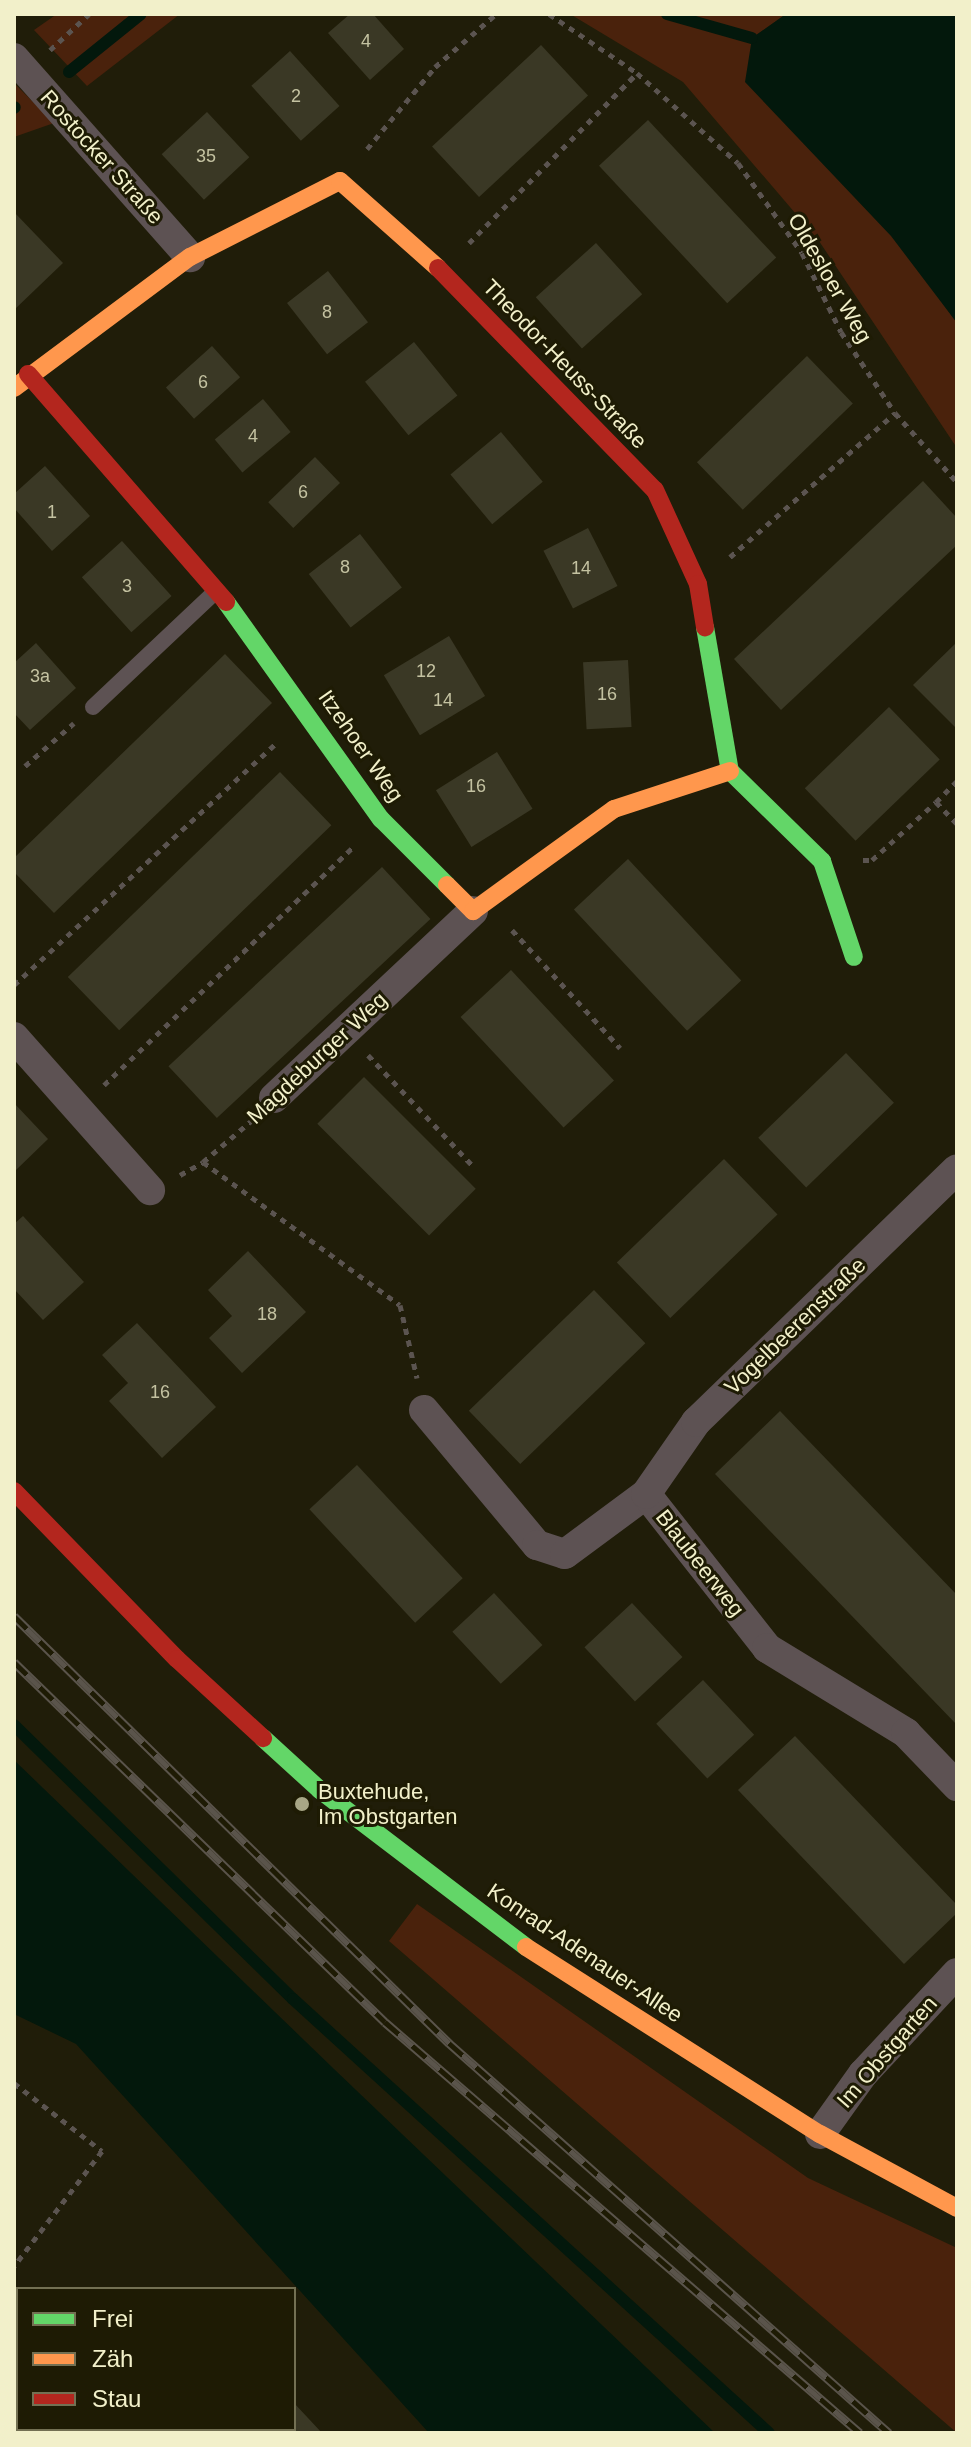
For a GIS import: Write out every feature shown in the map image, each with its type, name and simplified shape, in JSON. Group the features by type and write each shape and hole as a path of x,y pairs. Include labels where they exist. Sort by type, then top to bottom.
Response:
{"street":[{"name":"Rostocker Straße","path":"14,58 190,257"},
{"path":"14,388 28,374 190,257 340,181"},
{"name":"Theodor-Heuss-Straße","path":"340,181 441,271 655,490 698,584 730,771"},
{"name":"Itzehoer Weg","path":"28,374 217,589 381,819 480,906"},
{"path":"480,906 614,809 730,771 822,861 854,957"},
{"name":"Magdeburger Weg","path":"274,1098 480,906"},
{"path":"14,1037 150,1190"},
{"name":"Vogelbeerenstraße","path":"646,1494 696,1422 957,1169"},
{"name":"Blaubeerweg","path":"424,1410 537,1545 565,1554 646,1494 767,1648 906,1733 957,1786"},
{"name":"Konrad-Adenauer-Allee","path":"14,1491 177,1659 320,1790 515,1940 820,2134 957,2208"},
{"name":"Im Obstgarten","path":"820,2134 863,2074 957,1973"}],"lane":[{"path":"93,707 217,589"}],"path":[{"path":"340,181 435,67 496,14"},
{"name":"Oldesloer Weg","path":"549,14 637,73 738,163 802,253 841,332 895,413 957,482"},
{"path":"441,271 637,73"},
{"path":"698,584 895,413"},
{"path":"25,766 93,707"},
{"path":"14,985 308,713"},
{"path":"822,861 872,860 957,781"},
{"path":"936,802 957,824"},
{"path":"80,1108 381,819"},
{"path":"480,906 620,1048"},
{"path":"346,1031 472,1165"},
{"name":"Magdeburger Weg","path":"150,1190 203,1162 274,1098"},
{"path":"203,1162 400,1305 424,1410"},
{"path":"14,2083 102,2151 14,2266"}],"shaded area":[{"path":"57,14 180,14 87,86 34,30"},
{"path":"570,14 786,14 752,38 957,323 957,448 819,241 683,82"},
{"path":"786,14 957,14 957,323 891,236 745,82 752,38"},
{"path":"14,83 54,123 14,137"},
{"path":"14,1760 715,2433 429,2433 76,2044 14,2014"},
{"path":"417,1904 808,2178 957,2248 957,2433 389,1941"}],"building":[{"path":"350,14 373,14 404,49 370,80 328,33"},
{"path":"541,45 588,95 479,197 432,147"},
{"path":"290,51 340,106 301,141 251,86"},
{"path":"207,112 249,157 204,200 162,154"},
{"path":"648,120 776,257 727,303 599,166"},
{"path":"14,212 63,263 14,310"},
{"path":"596,243 642,294 582,348 536,297"},
{"path":"328,271 368,322 327,354 287,303"},
{"path":"414,342 457,396 408,435 365,382"},
{"path":"212,346 240,377 194,419 166,387"},
{"path":"807,356 853,403 743,510 697,462"},
{"path":"263,399 291,432 242,472 215,439"},
{"path":"501,432 543,482 492,524 450,474"},
{"path":"315,457 340,483 293,528 268,502"},
{"path":"45,466 90,516 52,551 14,508 14,494"},
{"path":"923,481 957,518 957,545 781,710 734,659"},
{"path":"588,528 618,586 573,609 543,551"},
{"path":"360,534 402,588 351,628 309,574"},
{"path":"122,541 172,596 131,632 82,577"},
{"path":"449,636 485,696 420,735 384,675"},
{"path":"957,642 957,729 913,685"},
{"path":"36,643 76,688 30,730 14,713 14,663"},
{"path":"225,654 272,703 54,913 14,872 14,858"},
{"path":"628,660 632,727 587,729 583,662"},
{"path":"889,707 940,760 856,841 805,788"},
{"path":"497,752 533,809 471,847 436,790"},
{"path":"280,772 331,825 119,1030 68,977"},
{"path":"628,859 741,980 687,1031 574,909"},
{"path":"382,867 430,919 217,1118 168,1066"},
{"path":"511,970 614,1080 564,1127 461,1017"},
{"path":"846,1053 894,1103 806,1187 758,1138"},
{"path":"364,1077 476,1189 429,1235 317,1124"},
{"path":"14,1103 48,1139 14,1172"},
{"path":"724,1159 777,1214 670,1318 617,1263"},
{"path":"23,1216 84,1282 43,1320 14,1289 14,1224"},
{"path":"248,1251 306,1312 242,1373 209,1338 232,1316 208,1290"},
{"path":"594,1290 645,1343 520,1464 469,1411"},
{"path":"137,1323 216,1407 162,1458 109,1401 128,1383 102,1355"},
{"path":"780,1411 957,1595 957,1725 715,1474"},
{"path":"357,1465 463,1578 415,1623 309,1509"},
{"path":"494,1593 542,1645 501,1684 452,1632"},
{"path":"632,1603 682,1657 635,1701 584,1647"},
{"path":"703,1680 754,1735 707,1778 656,1724"},
{"path":"795,1736 957,1905 957,1913 904,1964 738,1790"},
{"path":"296,2405 322,2433 252,2431 296,2431"}],"waterway":[{"path":"69,72 141,14"},
{"path":"667,14 752,38"},
{"path":"14,1725 293,1999 769,2433"}],"railway":[{"path":"14,1616 449,2043 889,2433"},
{"path":"14,1662 385,2022 860,2433"}],"traffic: fast":[{"path":"226,602 381,819 447,885"},
{"path":"705,627 730,771 822,861 854,957"},
{"path":"263,1738 320,1790 526,1947"}],"traffic: slow":[{"path":"14,388 190,257 340,181 438,268"},
{"path":"447,885 473,911 614,809 730,771"},
{"path":"526,1947 820,2134 957,2208"}],"traffic: jam":[{"path":"438,268 655,490 698,584 705,627"},
{"path":"28,374 226,602"},
{"path":"14,1491 177,1659 263,1738"}],"place":[{"name":"Buxtehude, Im Obstgarten","path":"302,1804"}]}
